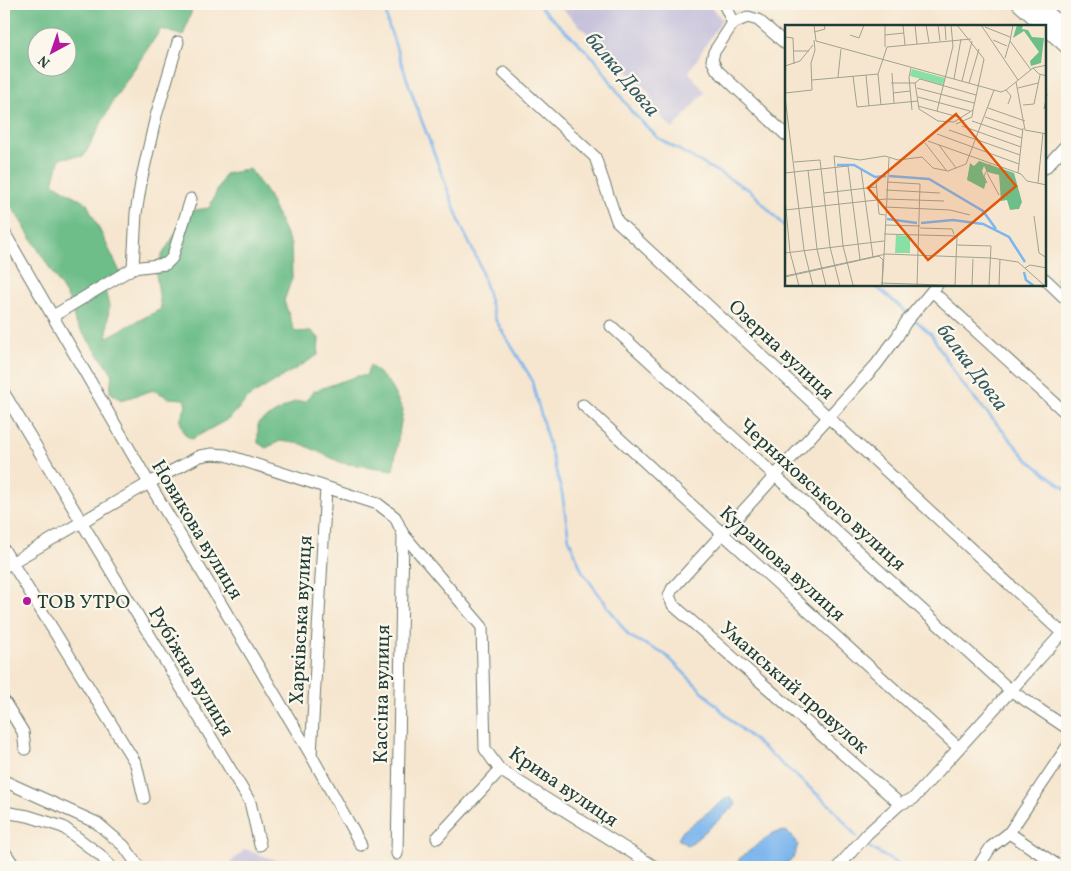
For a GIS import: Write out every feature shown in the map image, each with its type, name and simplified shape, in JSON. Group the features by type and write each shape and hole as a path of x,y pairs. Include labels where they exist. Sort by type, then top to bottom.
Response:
{"main road":[{"path":"1020,4 1044,25"},
{"path":"1037,4 1067,31"},
{"path":"1046,27 1067,46"}],"street":[{"path":"724,4 733,23"},
{"path":"785,43 758,20 748,17 733,23 714,52 712,60 716,70 785,134"},
{"path":"134,268 136,213 142,177 156,116 178,42"},
{"name":"Озерна вулиця","path":"504,73 595,157 617,221 828,417 1065,630"},
{"path":"1046,167 1067,144"},
{"path":"53,316 134,268 166,264 172,258 192,198"},
{"name":"Новикова вулиця","path":"4,232 149,483 311,755 361,845"},
{"path":"1046,281 1067,300"},
{"path":"722,533 876,365 906,322 935,288 1067,414"},
{"name":"Черняховського вулиця","path":"612,326 1010,690 1067,728"},
{"name":"Рубіжна вулиця","path":"4,393 250,802 260,845"},
{"name":"Курашова вулиця","path":"583,405 959,748"},
{"path":"7,565 149,483 200,456 212,454 226,455 378,504 395,517 403,534"},
{"name":"Харківська вулиця","path":"311,755 326,488"},
{"name":"Уманський провулок","path":"722,533 672,589 669,596 673,605 900,804"},
{"name":"Крива вулиця","path":"403,534 482,626 485,749 500,770 655,867"},
{"name":"Кассіна вулиця","path":"397,854 403,534"},
{"path":"4,550 7,565 136,764 144,798"},
{"path":"838,867 867,834 900,804 913,799 1065,630"},
{"path":"4,701 23,732 25,749"},
{"path":"978,867 992,847 1009,833 1067,747"},
{"path":"437,838 500,770"},
{"path":"4,781 97,823 124,846 139,867"},
{"path":"4,812 28,816 63,827 100,855 111,867"},
{"path":"1009,833 1060,867"},
{"path":"4,851 15,867"}],"shaded area":[{"path":"557,4 708,4 722,19 689,72 705,92 673,129 657,113 648,91"},
{"path":"245,849 294,867 226,867"},
{"path":"349,859 362,867 305,867"}],"green space":[{"path":"4,4 194,4 183,36 161,29 113,101 84,156 60,158 53,183 87,204 121,274 104,286 109,306 107,337 161,309 155,267 189,211 209,208 225,174 250,169 268,195 291,245 292,278 284,301 295,332 311,331 319,338 318,355 249,397 230,418 192,439 185,435 180,421 186,405 184,399 169,398 154,390 121,400 110,392 112,373 75,322 71,303 4,194"},
{"path":"1067,266 1067,290 1055,279"},
{"path":"370,365 388,382 403,410 393,470 342,463 302,444 280,441 266,448 258,443 258,423 294,402 306,401 314,391 357,376 366,376"}],"water":[{"path":"728,797 736,805 693,842 687,845 678,839 683,831"},
{"path":"786,831 798,844 794,857 782,867 739,867 739,859 773,833"}],"waterway":[{"path":"385,4 388,24 417,108 462,228 479,263 495,319 531,378 562,493 569,539 582,571 629,636 666,655 733,722 832,807 857,837"},
{"name":"балка Довга","path":"537,4 595,59 631,111 658,138 751,191 785,227"},
{"name":"балка Довга","path":"875,286 909,314"},
{"name":"балка Довга","path":"913,318 931,334 959,380 1027,459 1067,490"},
{"path":"867,846 903,867"}],"place":[{"name":"ТОВ УТРО","path":"27,601"}]}
